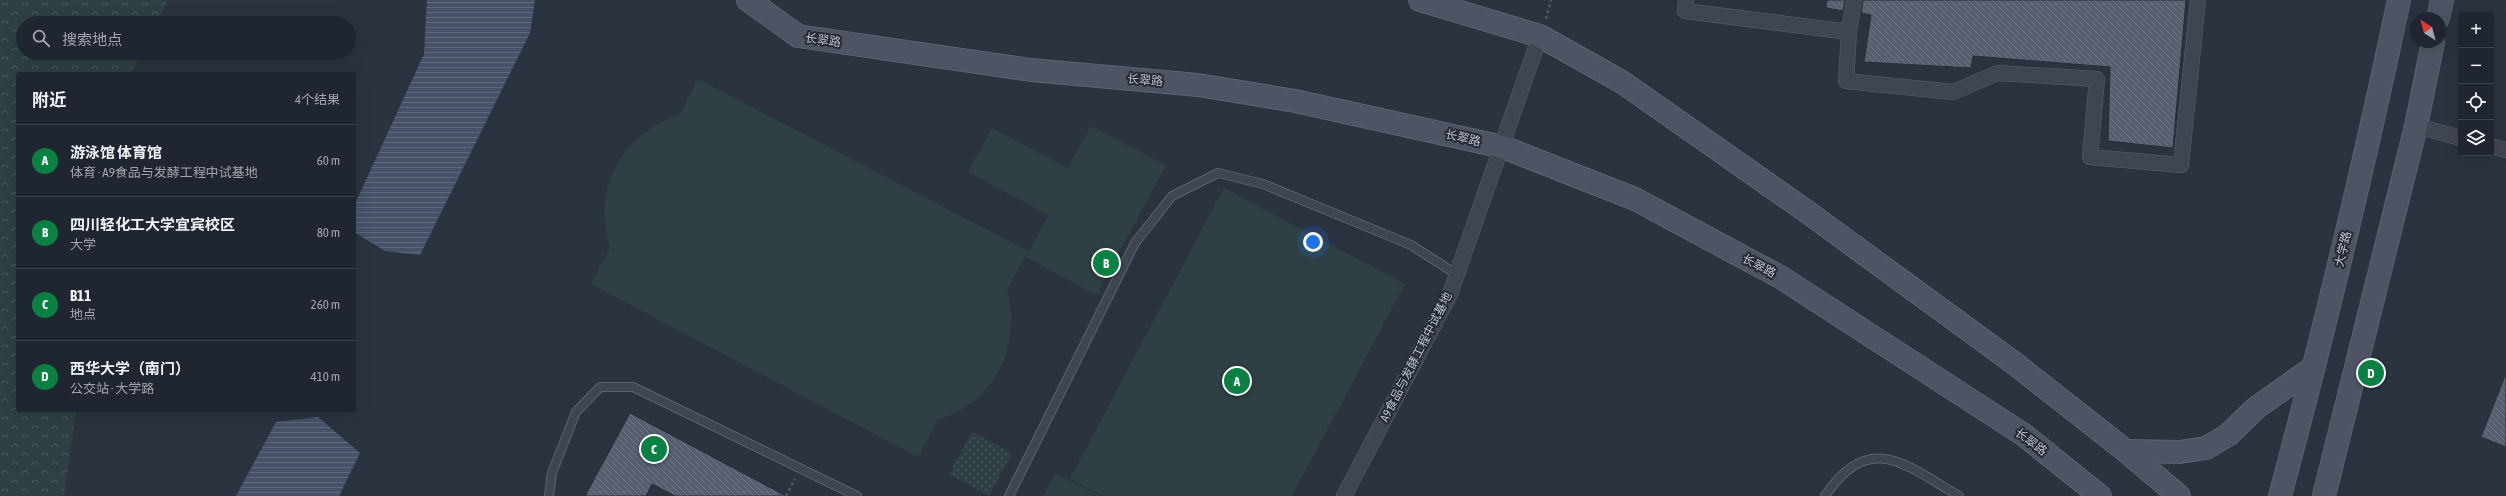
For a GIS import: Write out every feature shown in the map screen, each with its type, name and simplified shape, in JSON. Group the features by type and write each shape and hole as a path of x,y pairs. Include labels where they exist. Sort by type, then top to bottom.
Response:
{"main road":[{"name":"长翠路","path":"748,0 798,36 1031,70 1198,85 1295,101 1503,147 1635,200 1782,278 2024,435 2100,496"},
{"path":"1420,0 1540,36 1622,82 1800,206 2014,363 2126,451 2179,496"},
{"name":"大学路","path":"2280,496 2314,367 2376,110 2399,0"},
{"path":"2439,12 2442,0"},
{"path":"2324,496 2416,126 2432,48"},
{"path":"2126,451 2180,452 2206,448 2228,435 2256,408 2314,367"}],"street":[{"path":"1686,0 1685,11 1849,32"},
{"path":"1854,0 1849,32 1846,81 1953,92 1998,73 2097,79 2090,157 2181,165 2198,0"},
{"name":"A9食品与发酵工程中试基地","path":"1348,495 1450,294 1503,147 1540,36"},
{"path":"2416,126 2458,137"},
{"path":"2494,147 2506,150"}],"lane":[{"path":"1009,496 1135,243 1172,196 1218,173 1263,184 1411,245 1456,274"},
{"path":"549,496 552,473 576,412 600,387 633,387 857,496"},
{"path":"1825,496 1835,481 1856,463 1876,457 1901,462 1959,496"}],"path":[{"path":"786,496 801,468"}],"green space":[{"path":"0,0 168,0 160,16 16,16 16,60 137,60 131,72 16,72 16,412 76,412 64,496 0,496"},
{"path":"698,79 1028,251 1007,290 1011,310 1011,331 1007,350 1000,369 989,386 975,400 958,412 938,419 918,457 591,284 610,248 605,227 605,206 609,185 616,166 627,150 642,135 660,123 680,115"},
{"path":"1091,126 1166,165 1096,295 1026,257 1048,215 968,172 992,128 1068,168"},
{"path":"1224,188 1405,284 1292,496 1102,496 1070,479"},
{"path":"972,432 1012,453 989,496 949,474"},
{"path":"1055,473 1100,496 1043,496"}],"water":[{"path":"427,0 535,0 530,33 420,255 385,251 356,233 356,202 424,54"},
{"path":"318,417 360,453 339,496 236,496 276,422"}],"building":[{"path":"1827,0 1845,0 1843,11 1826,8"},
{"path":"1863,0 2186,0 2173,148 2108,141 2110,67 1973,56 1971,68 1864,62 1871,15 1861,13"},
{"path":"2506,376 2506,447 2481,437"},
{"path":"630,413 786,496 675,496 652,484 646,496 585,496"}],"place":[{"name":"四川轻化工大学宜宾校区","path":"1106,263"},
{"name":"西华大学（南门）","path":"2371,373"},
{"name":"游泳馆 体育馆","path":"1237,381"},
{"name":"B11","path":"654,449"}]}
